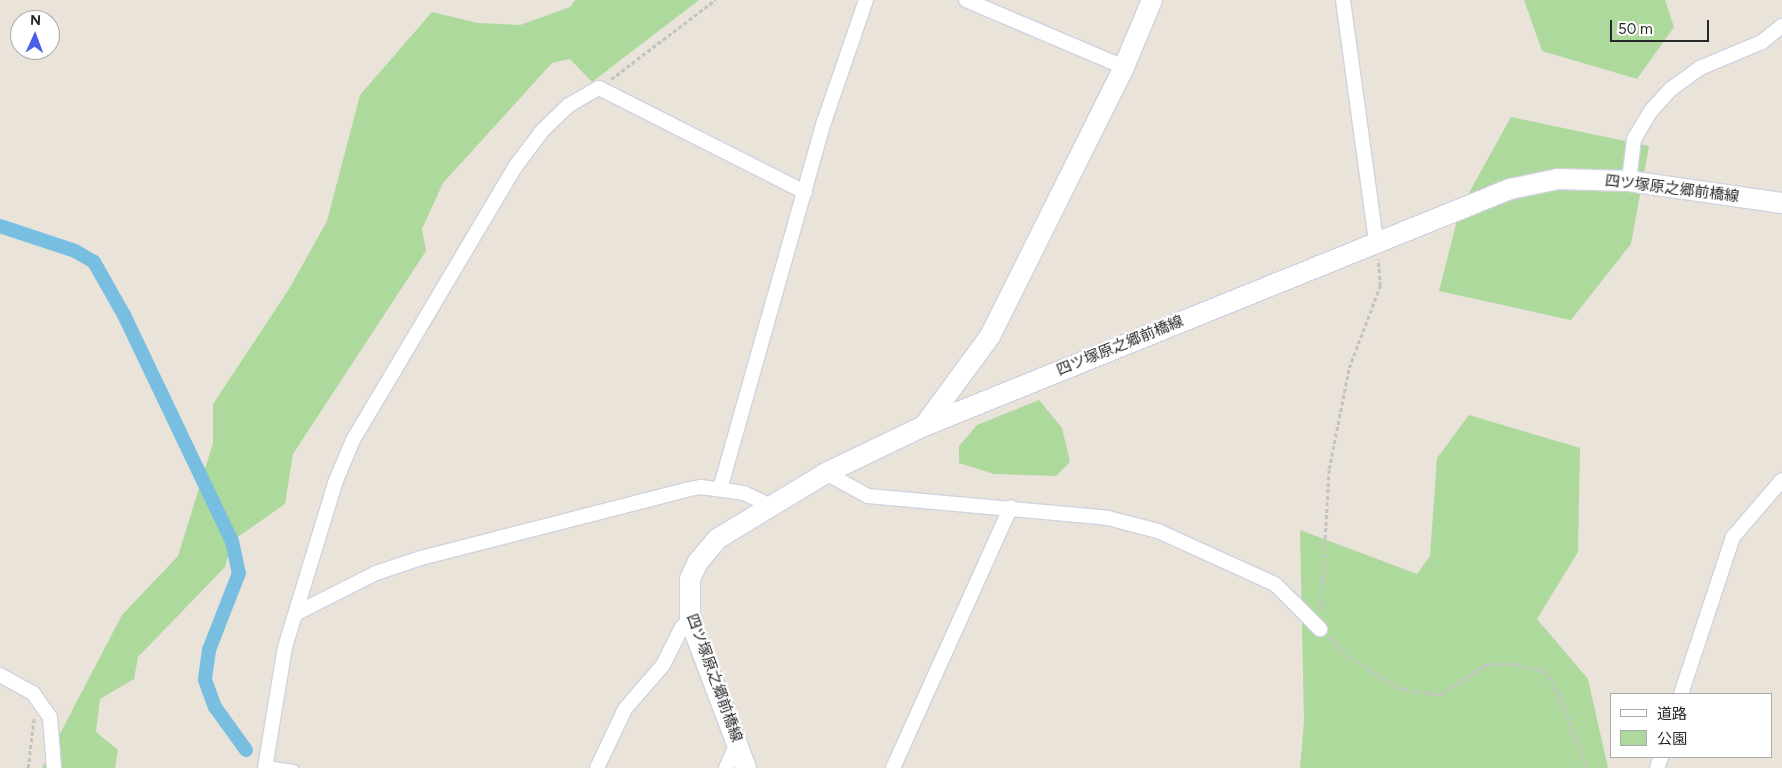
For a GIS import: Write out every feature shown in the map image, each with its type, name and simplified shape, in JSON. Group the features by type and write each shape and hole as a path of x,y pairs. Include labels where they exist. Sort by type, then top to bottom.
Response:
{"main road":[{"path":"924,426 990,336 1124,67 1152,0"},
{"name":"四ツ塚原之郷前橋線","path":"746,768 738,741 690,620 690,580 698,562 717,539 769,505 826,473 924,426 1376,240 1518,187 1558,179 1629,181 1782,203"}],"street":[{"path":"720,489 804,192 866,0"},
{"path":"966,0 1124,67"},
{"path":"1343,0 1376,240"},
{"path":"1629,181 1634,139 1650,112 1671,89 1700,68 1762,42 1782,26"},
{"path":"265,766 284,647 297,613 335,483 353,440 515,167 569,105 599,88 804,192"},
{"path":"826,473 868,496 1011,507 1108,518 1158,531 1275,584 1320,629"},
{"path":"1681,693 1733,537 1782,480"},
{"path":"297,613 376,573 421,558 685,490 720,489 744,493 769,505"},
{"path":"893,768 1011,507"},
{"path":"597,768 625,709 663,665 682,627 690,620"},
{"path":"0,675 36,699 50,717 54,768"},
{"path":"726,768 738,741"}],"lane":[{"path":"265,766 294,768"}],"path":[{"path":"599,88 715,0"},
{"path":"1376,240 1380,286 1349,368 1328,469 1320,629 1347,655 1398,688 1440,695 1484,665 1510,664 1545,671 1561,698 1588,768"},
{"path":"28,768 36,699"}],"green space":[{"path":"575,0 699,0 592,82 570,59 552,63 443,183 422,229 426,251 293,454 285,504 232,541 225,567 138,657 134,679 100,699 96,732 118,750 115,768 42,768 122,615 178,556 213,443 213,404 289,289 327,221 360,95 432,12 478,23 520,25 570,7"},
{"path":"1524,0 1665,0 1674,27 1637,79 1542,51"},
{"path":"1511,117 1649,146 1631,244 1571,320 1439,291 1460,209"},
{"path":"1039,400 1062,428 1070,462 1056,476 994,474 959,463 959,446 977,425"},
{"path":"1469,415 1580,448 1578,552 1537,619 1588,679 1608,768 1300,768 1304,721 1300,530 1417,574 1430,556 1437,458"}],"waterway":[{"path":"0,226 75,251 94,262 124,315 232,541 239,573 209,650 205,680 215,707 246,750"}]}
